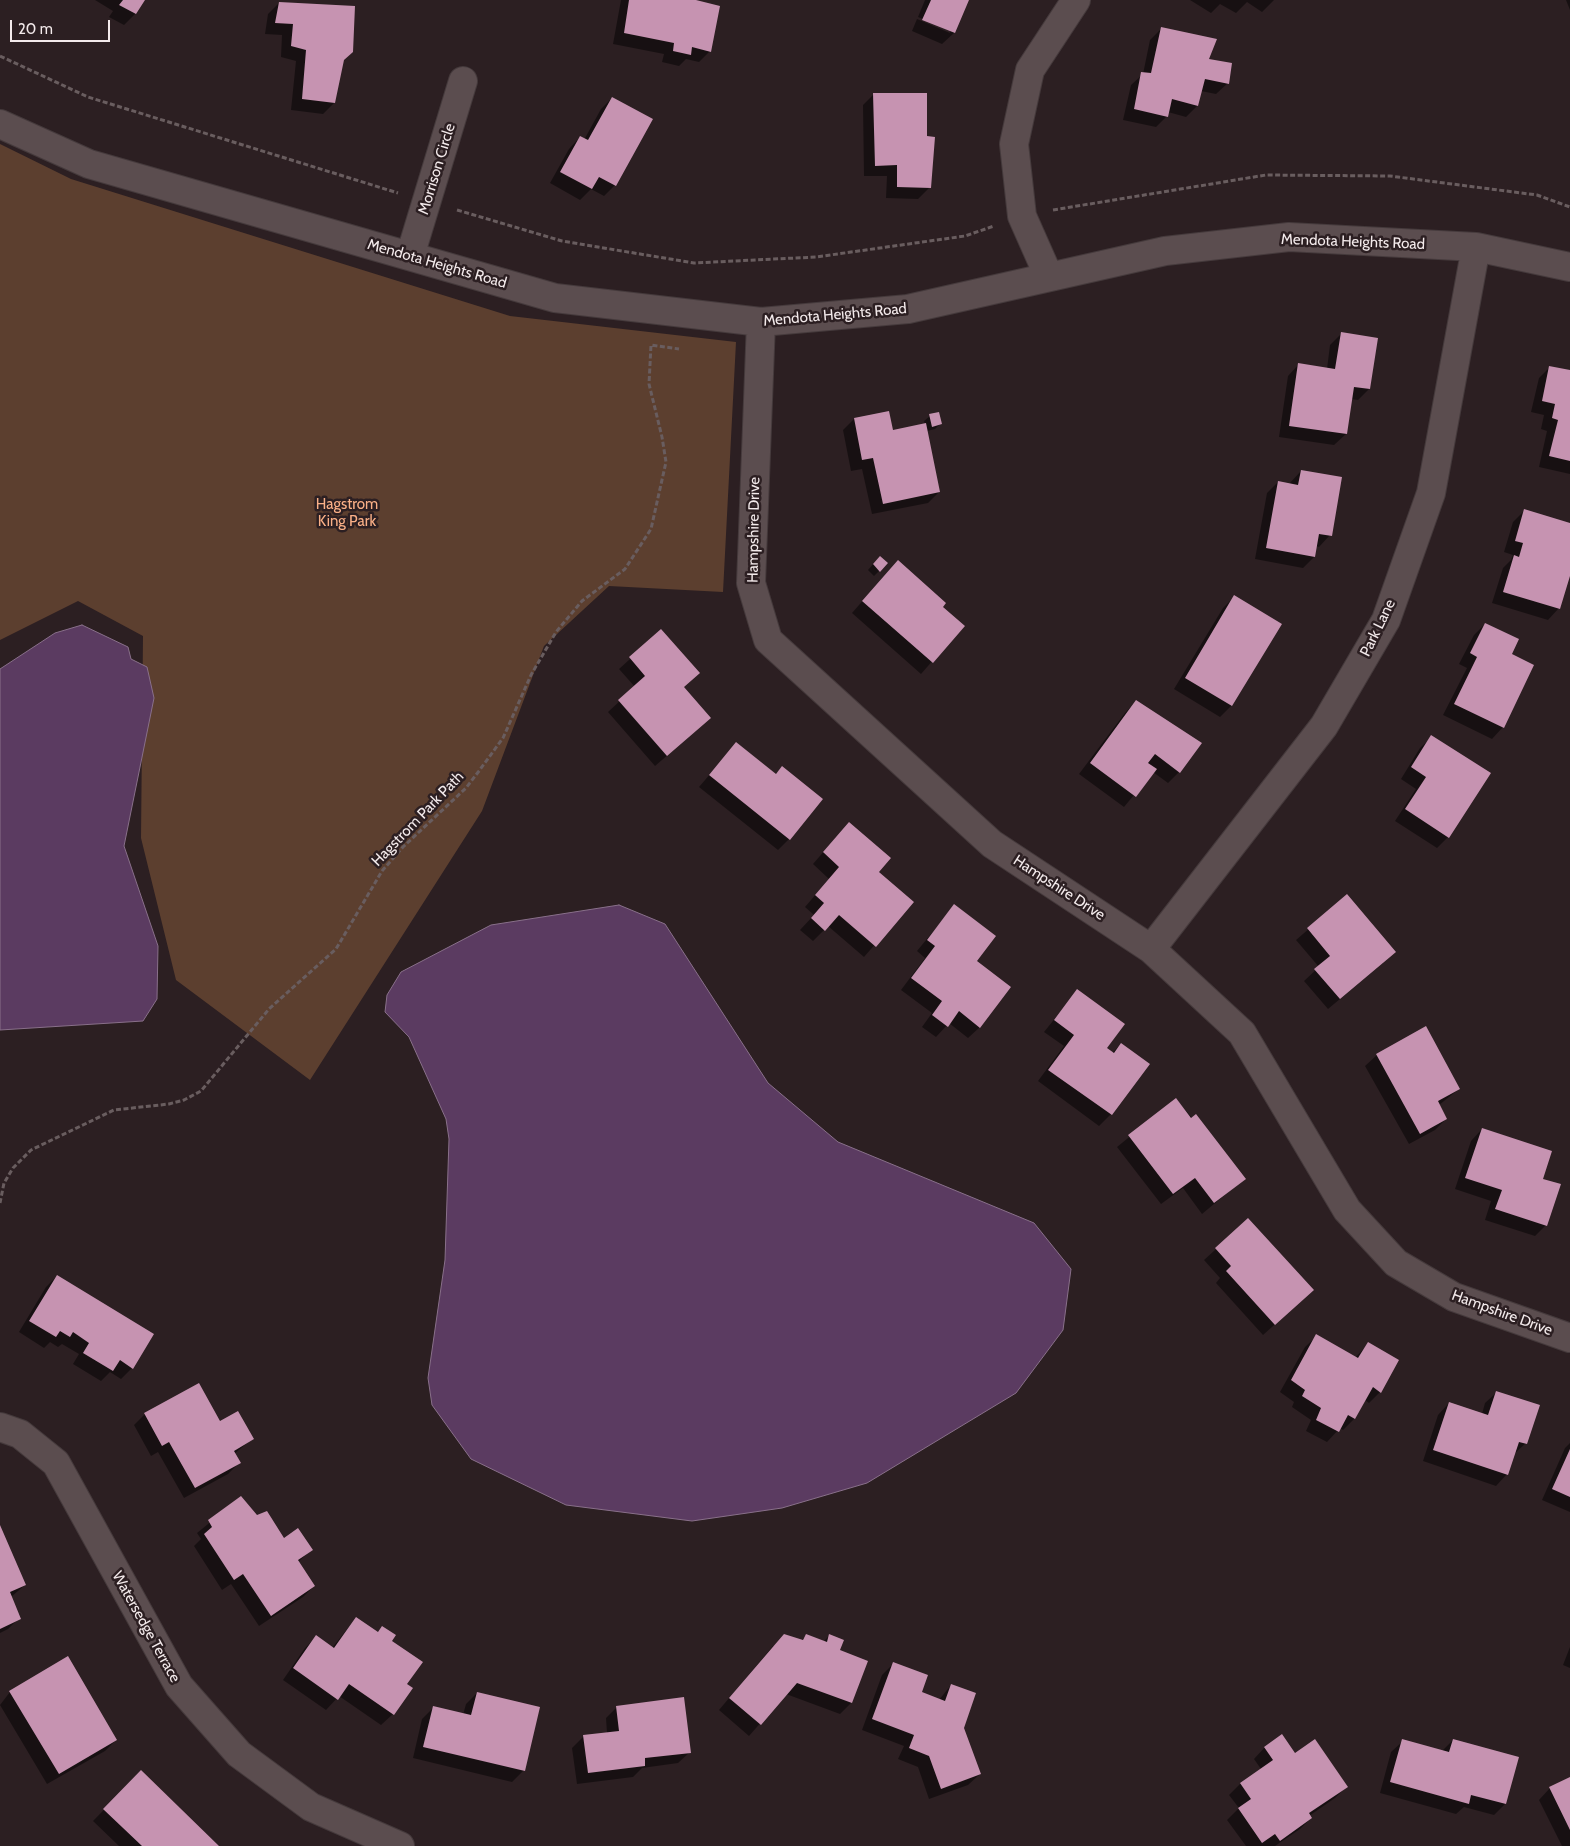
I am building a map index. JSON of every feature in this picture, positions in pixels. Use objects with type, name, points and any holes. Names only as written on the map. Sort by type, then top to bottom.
[{"type":"street","points":[[1049,277],[1022,216],[1014,144],[1030,70],[1076,0]]},
{"type":"street","name":"Morrison Circle","points":[[410,256],[463,81]]},
{"type":"street","name":"Mendota Heights Road","points":[[0,124],[89,164],[555,298],[761,322],[908,309],[1165,251],[1289,237],[1476,247],[1570,268]]},
{"type":"street","name":"Park Lane","points":[[1151,949],[1324,726],[1386,620],[1431,493],[1476,247]]},
{"type":"street","name":"Hampshire Drive","points":[[761,322],[751,583],[768,640],[992,844],[1151,949],[1242,1034],[1347,1210],[1396,1263],[1454,1297],[1570,1338]]},
{"type":"street","name":"Watersedge Terrace","points":[[0,1427],[20,1434],[56,1463],[179,1686],[239,1754],[311,1807],[400,1846]]},
{"type":"path","points":[[0,56],[88,97],[427,201],[562,241],[694,264],[816,258],[965,236],[1022,216],[1135,195],[1266,174],[1390,176],[1537,195],[1570,207]]},
{"type":"path","name":"Hagstrom Park Path","points":[[0,1203],[4,1183],[13,1168],[31,1150],[114,1110],[169,1104],[184,1100],[201,1091],[269,1009],[336,949],[382,871],[403,848],[466,788],[503,738],[531,675],[556,632],[582,601],[625,569],[651,529],[666,462],[649,384],[651,345],[679,349]]},
{"type":"green space","name":"Hagstrom King Park","points":[[0,144],[71,179],[510,316],[736,342],[723,592],[609,586],[544,646],[482,811],[310,1080],[176,980],[141,838],[143,636],[78,601],[0,640]]},
{"type":"shaded area","points":[[82,625],[128,647],[131,659],[147,667],[154,698],[124,846],[158,946],[157,999],[143,1021],[0,1030],[0,669],[55,633]]},
{"type":"shaded area","points":[[619,905],[665,924],[768,1083],[838,1142],[1034,1223],[1071,1269],[1063,1330],[1016,1393],[867,1483],[782,1508],[692,1521],[566,1505],[471,1459],[432,1405],[428,1378],[445,1260],[449,1139],[446,1119],[409,1037],[385,1012],[387,995],[401,972],[491,925]]},
{"type":"building","points":[[123,0],[145,0],[136,14],[119,5]]},
{"type":"building","points":[[629,0],[696,0],[720,6],[711,52],[692,47],[691,55],[673,51],[674,43],[624,33]]},
{"type":"building","points":[[931,0],[969,0],[955,33],[922,20]]},
{"type":"building","points":[[279,2],[355,6],[353,52],[344,60],[335,103],[302,99],[306,50],[291,46],[293,24],[275,23]]},
{"type":"building","points":[[1161,27],[1217,39],[1209,59],[1232,63],[1229,84],[1205,79],[1198,106],[1172,99],[1168,117],[1134,109],[1141,72],[1151,73]]},
{"type":"building","points":[[873,93],[927,93],[927,136],[935,137],[931,188],[897,187],[897,165],[875,166]]},
{"type":"building","points":[[612,97],[653,119],[616,186],[599,177],[592,189],[560,172],[580,136],[588,140]]},
{"type":"building","points":[[1341,332],[1378,338],[1370,389],[1354,387],[1347,434],[1289,426],[1298,363],[1335,369]]},
{"type":"building","points":[[1549,366],[1570,370],[1570,461],[1549,456],[1558,420],[1552,418],[1555,404],[1542,401]]},
{"type":"building","points":[[889,411],[893,430],[926,423],[940,492],[883,504],[873,458],[862,460],[854,418]]},
{"type":"building","points":[[939,412],[942,424],[932,427],[929,414]]},
{"type":"building","points":[[1301,470],[1342,477],[1332,536],[1319,534],[1315,557],[1266,548],[1278,481],[1298,485]]},
{"type":"building","points":[[1524,509],[1570,523],[1570,576],[1560,609],[1503,592],[1514,555],[1519,557],[1523,543],[1515,541]]},
{"type":"building","points":[[880,556],[888,563],[880,572],[873,564]]},
{"type":"building","points":[[898,560],[946,603],[943,607],[965,626],[933,663],[862,601]]},
{"type":"building","points":[[1234,595],[1282,624],[1232,706],[1185,678]]},
{"type":"building","points":[[1485,623],[1519,639],[1512,654],[1534,665],[1504,728],[1454,704],[1477,657],[1470,653]]},
{"type":"building","points":[[661,629],[700,673],[684,687],[711,718],[667,756],[618,700],[645,676],[629,657]]},
{"type":"building","points":[[1136,700],[1202,743],[1180,773],[1155,754],[1148,763],[1157,769],[1136,797],[1090,763]]},
{"type":"building","points":[[1431,735],[1491,773],[1449,838],[1405,809],[1426,777],[1411,767]]},
{"type":"building","points":[[736,742],[776,774],[782,766],[823,799],[790,840],[709,775]]},
{"type":"building","points":[[849,822],[891,858],[879,872],[914,902],[876,947],[839,915],[825,931],[811,918],[824,903],[815,895],[839,867],[823,852]]},
{"type":"building","points":[[1347,894],[1396,952],[1340,999],[1314,969],[1330,956],[1307,928]]},
{"type":"building","points":[[954,904],[996,936],[977,961],[1011,987],[980,1028],[959,1011],[948,1027],[932,1015],[942,1001],[911,978],[935,946],[927,940]]},
{"type":"building","points":[[1077,989],[1125,1024],[1107,1048],[1114,1053],[1121,1043],[1150,1064],[1112,1115],[1048,1070],[1074,1035],[1054,1020]]},
{"type":"building","points":[[1426,1026],[1460,1089],[1438,1101],[1447,1119],[1420,1134],[1376,1054]]},
{"type":"building","points":[[1176,1098],[1191,1118],[1196,1114],[1246,1179],[1214,1203],[1195,1178],[1173,1194],[1128,1135]]},
{"type":"building","points":[[1482,1128],[1552,1151],[1543,1179],[1561,1184],[1547,1226],[1495,1209],[1502,1190],[1465,1178]]},
{"type":"building","points":[[1248,1218],[1314,1290],[1275,1325],[1226,1271],[1231,1266],[1215,1248]]},
{"type":"building","points":[[57,1275],[154,1334],[133,1369],[120,1360],[113,1371],[83,1353],[89,1343],[73,1332],[70,1337],[60,1331],[56,1337],[29,1321]]},
{"type":"building","points":[[1316,1334],[1358,1358],[1368,1342],[1399,1360],[1381,1393],[1373,1387],[1355,1419],[1348,1415],[1339,1432],[1316,1420],[1321,1408],[1302,1396],[1305,1390],[1291,1380]]},
{"type":"building","points":[[199,1383],[220,1421],[238,1411],[254,1439],[234,1451],[241,1463],[195,1488],[169,1442],[162,1446],[144,1413]]},
{"type":"building","points":[[1496,1391],[1540,1405],[1527,1444],[1519,1442],[1508,1475],[1433,1450],[1449,1402],[1488,1415]]},
{"type":"building","points":[[1570,1449],[1570,1497],[1552,1489]]},
{"type":"building","points":[[241,1496],[257,1515],[267,1511],[284,1538],[298,1528],[313,1550],[298,1560],[315,1586],[271,1616],[243,1574],[234,1580],[204,1534],[212,1527],[208,1520]]},
{"type":"building","points":[[0,1525],[26,1585],[10,1592],[21,1619],[0,1629]]},
{"type":"building","points":[[356,1617],[378,1632],[382,1626],[396,1635],[392,1641],[423,1662],[407,1684],[413,1688],[394,1715],[349,1684],[338,1700],[293,1668],[316,1635],[334,1648]]},
{"type":"building","points":[[784,1634],[803,1640],[806,1634],[827,1642],[829,1634],[844,1640],[840,1650],[868,1661],[852,1703],[797,1683],[761,1725],[729,1698]]},
{"type":"building","points":[[68,1656],[117,1740],[59,1774],[9,1691]]},
{"type":"building","points":[[893,1662],[928,1675],[922,1692],[945,1701],[951,1684],[976,1693],[964,1728],[981,1774],[941,1789],[929,1756],[909,1748],[914,1735],[872,1719]]},
{"type":"building","points":[[477,1692],[540,1707],[525,1771],[423,1747],[433,1706],[471,1715]]},
{"type":"building","points":[[684,1697],[691,1753],[645,1758],[645,1766],[588,1773],[583,1735],[619,1731],[616,1706]]},
{"type":"building","points":[[1282,1734],[1295,1753],[1315,1739],[1348,1787],[1309,1813],[1312,1818],[1280,1841],[1275,1834],[1262,1843],[1238,1808],[1251,1799],[1240,1783],[1273,1760],[1264,1747]]},
{"type":"building","points":[[1402,1739],[1449,1752],[1453,1739],[1519,1757],[1506,1804],[1471,1795],[1469,1804],[1390,1782]]},
{"type":"building","points":[[141,1770],[219,1846],[142,1846],[103,1809]]},
{"type":"building","points":[[1570,1777],[1570,1830],[1549,1787]]}]
